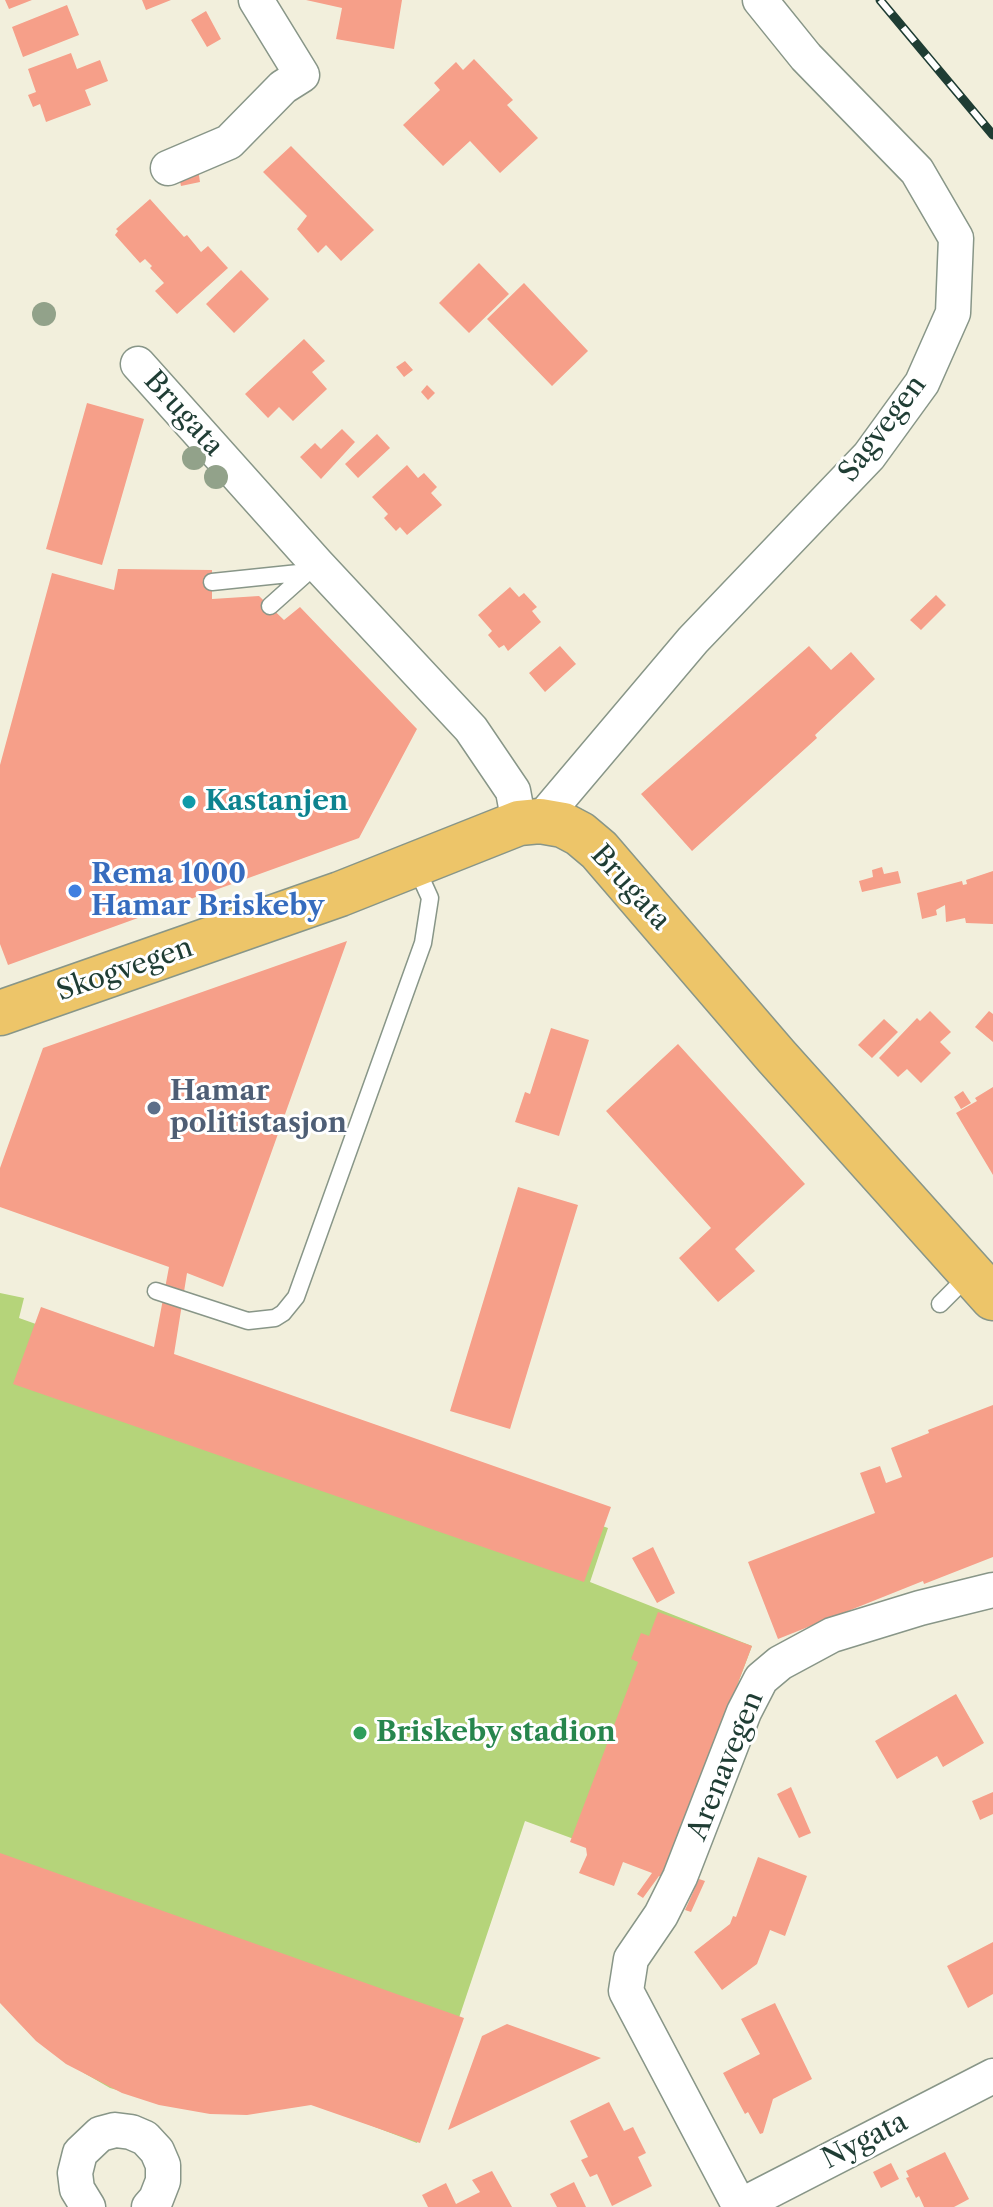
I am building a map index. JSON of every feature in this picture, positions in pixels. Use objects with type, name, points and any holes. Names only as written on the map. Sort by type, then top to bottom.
[{"type":"main road","name":"Skogvegen","points":[[0,1013],[415,866],[530,822]]},
{"type":"main road","name":"Brugata","points":[[530,822],[563,825],[599,850],[786,1067],[986,1288]]},
{"type":"street","points":[[168,168],[229,142],[283,87],[302,75],[256,0]]},
{"type":"street","name":"Sagvegen","points":[[530,822],[693,640],[869,456],[922,383],[953,313],[956,238],[917,171],[806,57],[760,0]]},
{"type":"street","name":"Brugata","points":[[138,364],[312,568],[471,729],[530,822]]},
{"type":"street","name":"Arenavegen","points":[[739,2207],[626,1991],[631,1959],[661,1915],[680,1877],[744,1712],[761,1679],[780,1663],[832,1635],[993,1590]]},
{"type":"street","name":"Nygata","points":[[739,2207],[993,2076]]},
{"type":"street","points":[[88,2207],[77,2189],[75,2173],[80,2153],[100,2134],[115,2130],[145,2138],[157,2151],[163,2165],[163,2181],[153,2204]]},
{"type":"lane","points":[[212,582],[312,568]]},
{"type":"lane","points":[[270,606],[312,568]]},
{"type":"lane","points":[[156,1291],[248,1321],[275,1318],[296,1297],[423,943],[430,898],[415,866]]},
{"type":"lane","points":[[940,1304],[986,1288]]},
{"type":"green space","name":"Briskeby stadion","points":[[0,1293],[24,1298],[19,1318],[608,1528],[590,1582],[752,1646],[666,1873],[525,1821],[417,2143],[312,2103],[138,2096],[110,2088],[84,2073],[0,2000]]},
{"type":"building","points":[[5,0],[32,0],[9,9]]},
{"type":"building","points":[[142,0],[171,0],[146,10]]},
{"type":"building","points":[[306,0],[402,0],[394,49],[336,39],[342,8]]},
{"type":"building","points":[[67,5],[79,35],[23,57],[12,27]]},
{"type":"building","points":[[206,11],[221,39],[207,47],[191,20]]},
{"type":"building","points":[[71,53],[77,69],[100,60],[108,81],[85,90],[91,105],[46,122],[40,104],[33,107],[28,95],[36,92],[28,69]]},
{"type":"building","points":[[474,59],[513,100],[507,105],[538,138],[500,173],[470,141],[443,166],[403,125],[440,90],[434,83],[456,62],[463,70]]},
{"type":"building","points":[[291,146],[374,230],[341,261],[326,245],[318,253],[297,229],[307,216],[263,172]]},
{"type":"building","points":[[198,169],[200,182],[181,186],[178,172]]},
{"type":"building","points":[[150,199],[184,237],[187,235],[201,252],[208,246],[228,268],[177,314],[155,291],[164,283],[150,268],[152,266],[145,259],[140,263],[115,235],[116,229]]},
{"type":"building","points":[[479,263],[509,294],[469,333],[439,303]]},
{"type":"building","points":[[241,270],[269,299],[234,333],[206,304]]},
{"type":"building","points":[[524,283],[588,351],[552,386],[487,319]]},
{"type":"building","points":[[304,339],[325,361],[312,372],[327,389],[293,421],[279,407],[268,418],[245,394]]},
{"type":"building","points":[[405,361],[413,370],[404,377],[396,367]]},
{"type":"building","points":[[427,385],[435,393],[428,400],[421,392]]},
{"type":"building","points":[[87,403],[144,419],[102,565],[46,549]]},
{"type":"building","points":[[342,429],[355,442],[321,479],[300,457],[315,443],[321,449]]},
{"type":"building","points":[[377,434],[390,448],[358,478],[345,464]]},
{"type":"building","points":[[407,465],[418,478],[424,473],[437,487],[431,493],[442,505],[407,535],[400,527],[396,531],[384,518],[388,514],[372,497]]},
{"type":"building","name":"Kastanjen","points":[[118,569],[212,570],[212,599],[259,596],[284,620],[300,607],[417,729],[359,838],[8,965],[0,944],[0,765],[52,573],[114,590]]},
{"type":"building","points":[[510,587],[519,597],[524,593],[537,607],[532,611],[541,622],[508,651],[504,645],[499,648],[488,635],[492,631],[478,615]]},
{"type":"building","points":[[936,595],[946,605],[921,630],[910,620]]},
{"type":"building","points":[[560,646],[576,664],[545,692],[529,673]]},
{"type":"building","points":[[809,646],[831,670],[851,652],[875,679],[815,735],[817,738],[692,851],[641,794]]},
{"type":"building","points":[[882,867],[884,874],[898,871],[901,883],[862,892],[859,881],[873,877],[872,870]]},
{"type":"building","points":[[993,871],[993,924],[966,923],[965,918],[946,922],[945,905],[936,910],[937,915],[922,919],[917,893],[962,881],[963,885],[967,884],[966,880]]},
{"type":"building","points":[[347,941],[223,1287],[187,1273],[174,1354],[611,1507],[584,1582],[13,1384],[41,1307],[154,1347],[169,1267],[0,1207],[0,1168],[43,1048]]},
{"type":"building","points":[[930,1011],[951,1032],[940,1042],[951,1053],[921,1083],[907,1069],[898,1077],[879,1058],[917,1018],[920,1021]]},
{"type":"building","points":[[989,1011],[993,1014],[993,1042],[975,1027]]},
{"type":"building","points":[[884,1019],[898,1032],[872,1058],[858,1045]]},
{"type":"building","points":[[551,1028],[589,1040],[559,1136],[515,1122],[525,1092],[530,1094]]},
{"type":"building","points":[[678,1044],[805,1184],[735,1249],[755,1271],[718,1302],[679,1258],[711,1228],[606,1111]]},
{"type":"building","points":[[993,1087],[993,1175],[956,1113]]},
{"type":"building","points":[[963,1091],[971,1103],[961,1109],[954,1097]]},
{"type":"building","points":[[518,1187],[578,1205],[510,1429],[450,1411]]},
{"type":"building","points":[[993,1405],[993,1557],[924,1584],[923,1581],[778,1639],[748,1562],[875,1513],[860,1473],[880,1466],[886,1483],[902,1477],[891,1448]]},
{"type":"building","points":[[653,1547],[675,1593],[657,1603],[632,1558]]},
{"type":"building","points":[[658,1612],[752,1646],[664,1878],[659,1876],[643,1898],[637,1894],[652,1873],[623,1862],[614,1886],[579,1873],[587,1855],[586,1848],[570,1842],[638,1662],[631,1659],[641,1633],[649,1636]]},
{"type":"building","points":[[956,1694],[984,1743],[943,1767],[937,1756],[897,1779],[875,1741]]},
{"type":"building","points":[[791,1787],[811,1833],[799,1838],[777,1794]]},
{"type":"building","points":[[993,1792],[993,1814],[980,1820],[972,1801]]},
{"type":"building","points":[[0,1853],[464,2018],[420,2143],[311,2105],[247,2115],[210,2114],[159,2105],[122,2093],[66,2064],[36,2041],[0,2003]]},
{"type":"building","points":[[758,1857],[807,1876],[785,1936],[770,1930],[757,1964],[722,1990],[694,1952],[730,1924],[733,1916],[736,1917]]},
{"type":"building","points":[[699,1879],[705,1881],[691,1912],[685,1910]]},
{"type":"building","points":[[993,1942],[993,1994],[968,2008],[947,1966]]},
{"type":"building","points":[[775,2003],[812,2079],[773,2099],[763,2133],[760,2134],[748,2112],[745,2114],[723,2073],[760,2054],[741,2019]]},
{"type":"building","points":[[507,2024],[601,2058],[448,2130],[482,2036]]},
{"type":"building","points":[[609,2102],[624,2131],[633,2127],[646,2153],[638,2157],[652,2186],[612,2206],[597,2174],[590,2177],[581,2160],[588,2157],[570,2121]]},
{"type":"building","points":[[945,2152],[969,2199],[954,2207],[924,2207],[906,2178],[909,2177],[906,2171]]},
{"type":"building","points":[[891,2163],[899,2179],[881,2188],[873,2172]]},
{"type":"building","points":[[492,2171],[512,2207],[428,2207],[422,2195],[446,2183],[456,2204],[480,2192],[472,2180]]},
{"type":"building","points":[[574,2182],[586,2207],[557,2207],[550,2194]]},
{"type":"railway","points":[[880,0],[993,135]]},
{"type":"place","name":"Kastanjen","points":[[189,802]]},
{"type":"place","name":"Rema 1000 Hamar Briskeby","points":[[75,891]]},
{"type":"place","name":"Hamar politistasjon","points":[[154,1108]]},
{"type":"place","name":"Briskeby stadion","points":[[360,1733]]}]
